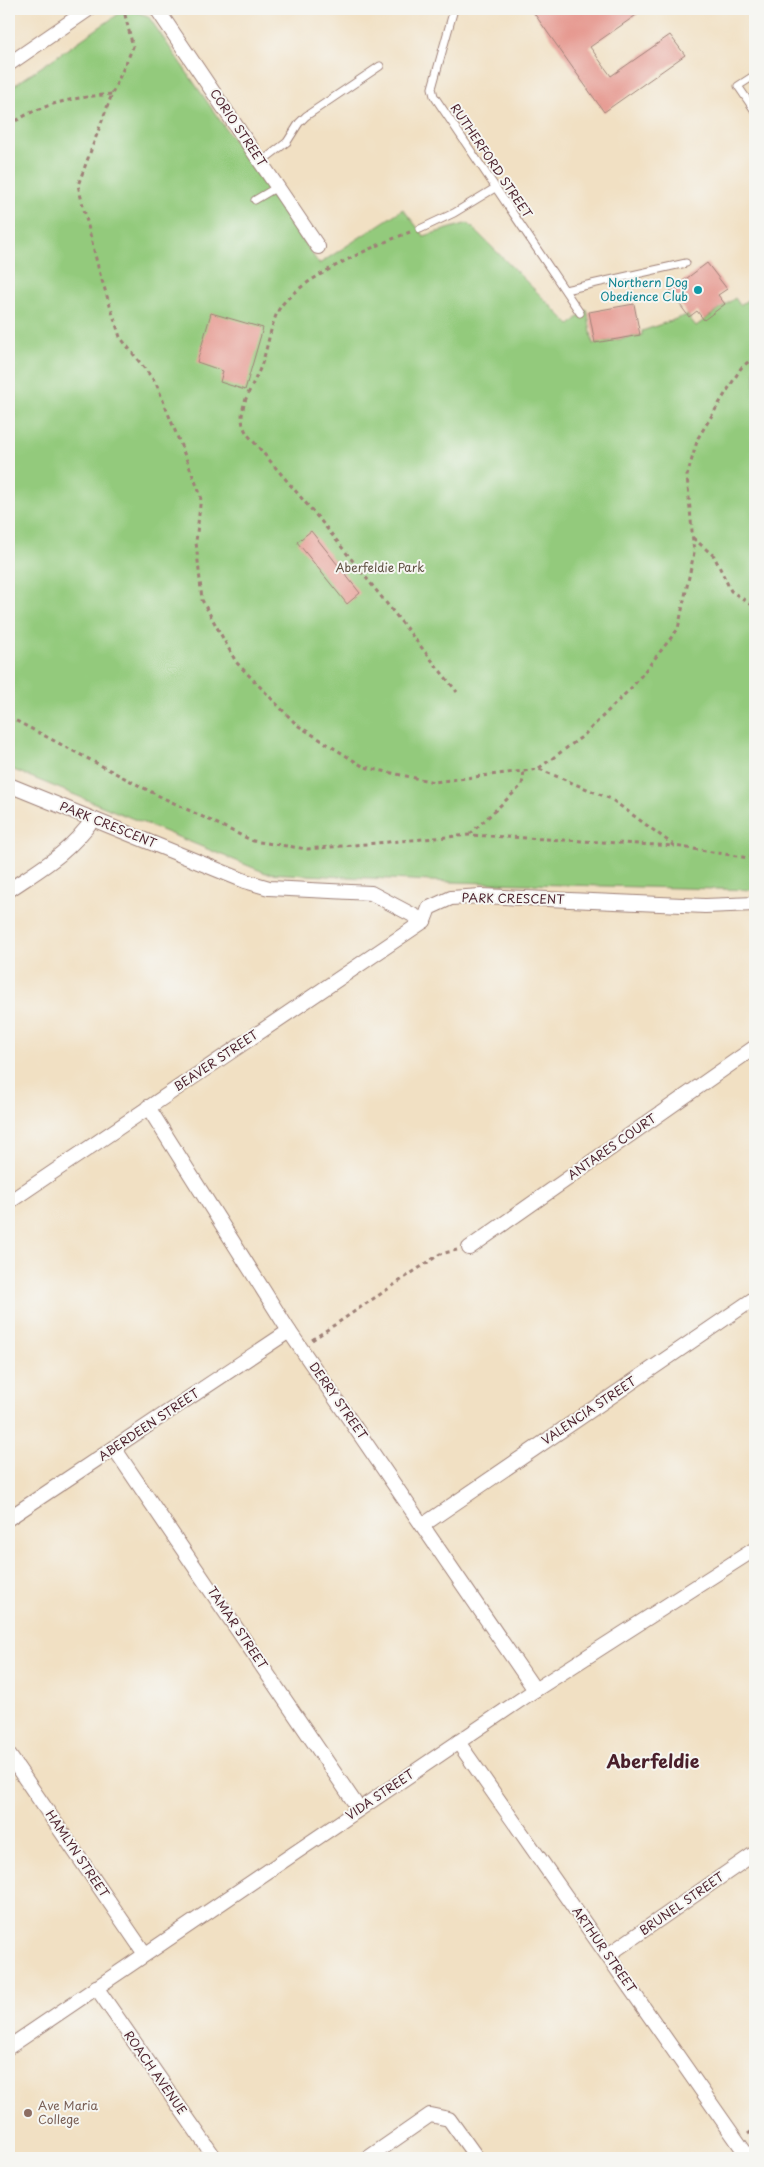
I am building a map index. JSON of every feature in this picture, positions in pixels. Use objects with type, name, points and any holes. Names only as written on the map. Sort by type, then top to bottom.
[{"type":"street","points":[[9,64],[90,9]]},
{"type":"street","name":"CORIO STREET","points":[[157,9],[318,247]]},
{"type":"street","name":"PARK CRESCENT","points":[[9,784],[245,881],[269,888],[371,893],[424,921],[429,908],[451,898],[473,896],[705,906],[755,904]]},
{"type":"street","points":[[9,890],[64,852],[78,839],[93,819]]},
{"type":"street","name":"BEAVER STREET","points":[[9,1202],[424,921]]},
{"type":"street","name":"ANTARES COURT","points":[[469,1248],[755,1047]]},
{"type":"street","name":"DERRY STREET","points":[[148,1107],[289,1331],[535,1690]]},
{"type":"street","name":"VALENCIA STREET","points":[[423,1524],[755,1298]]},
{"type":"street","name":"ABERDEEN STREET","points":[[9,1518],[289,1331]]},
{"type":"street","name":"TAMAR STREET","points":[[114,1448],[359,1809]]},
{"type":"street","name":"VIDA STREET","points":[[9,2047],[535,1690],[755,1549]]},
{"type":"street","name":"ARTHUR STREET","points":[[458,1742],[749,2158]]},
{"type":"street","name":"HAMLYN STREET","points":[[9,1755],[146,1954]]},
{"type":"street","name":"BRUNEL STREET","points":[[608,1955],[755,1852]]},
{"type":"street","name":"ROACH AVENUE","points":[[96,1987],[215,2158]]},
{"type":"street","points":[[368,2158],[430,2115],[449,2119],[477,2158]]},
{"type":"street","points":[[749,2158],[755,2154]]},
{"type":"lane","name":"RUTHERFORD STREET","points":[[454,9],[432,92],[442,110],[580,313]]},
{"type":"lane","points":[[261,162],[287,142],[299,122],[306,116],[380,66]]},
{"type":"lane","points":[[755,74],[738,86],[755,111]]},
{"type":"lane","points":[[255,200],[277,187]]},
{"type":"lane","points":[[420,228],[454,213],[495,188]]},
{"type":"lane","points":[[565,290],[686,263]]},
{"type":"path","points":[[128,9],[124,11],[133,47],[112,94],[78,185],[100,271],[120,337],[156,383],[201,496],[196,542],[202,600],[236,662],[296,725],[364,767],[434,782],[539,769],[583,736],[633,686],[678,629],[694,553],[687,476],[698,438],[742,368],[755,356]]},
{"type":"path","points":[[9,125],[47,104],[74,98],[112,94]]},
{"type":"path","points":[[420,228],[384,242],[338,265],[284,300],[277,312],[260,370],[247,397],[242,423],[248,436],[321,521],[457,692]]},
{"type":"path","points":[[693,537],[714,556],[731,591],[755,607]]},
{"type":"path","points":[[9,717],[155,794],[253,841],[307,849],[470,834],[675,846],[755,859]]},
{"type":"path","points":[[539,769],[611,799],[675,846]]},
{"type":"path","points":[[470,834],[522,785],[524,771]]},
{"type":"path","points":[[302,1348],[440,1254],[469,1248]]},
{"type":"green space","name":"Aberfeldie Park","points":[[126,9],[148,16],[319,264],[403,209],[424,236],[468,223],[570,325],[587,309],[593,344],[642,335],[642,331],[687,315],[696,326],[735,298],[740,305],[755,295],[755,890],[452,882],[266,873],[9,768],[9,89]]},
{"type":"building","points":[[531,9],[645,9],[590,47],[611,76],[670,35],[685,55],[604,112]]},
{"type":"building","name":"Northern Dog Obedience Club","points":[[707,263],[727,289],[718,295],[725,304],[704,320],[697,311],[689,317],[670,291]]},
{"type":"building","points":[[634,304],[640,335],[595,343],[589,312]]},
{"type":"building","points":[[211,313],[263,328],[245,390],[220,382],[223,371],[197,362]]},
{"type":"building","points":[[311,531],[360,593],[347,604],[297,542]]},
{"type":"place","name":"Northern Dog Obedience Club","points":[[698,290]]},
{"type":"place","name":"Ave Maria College","points":[[28,2113]]},
{"type":"district","name":"Aberfeldie","points":[[653,1762]]}]
